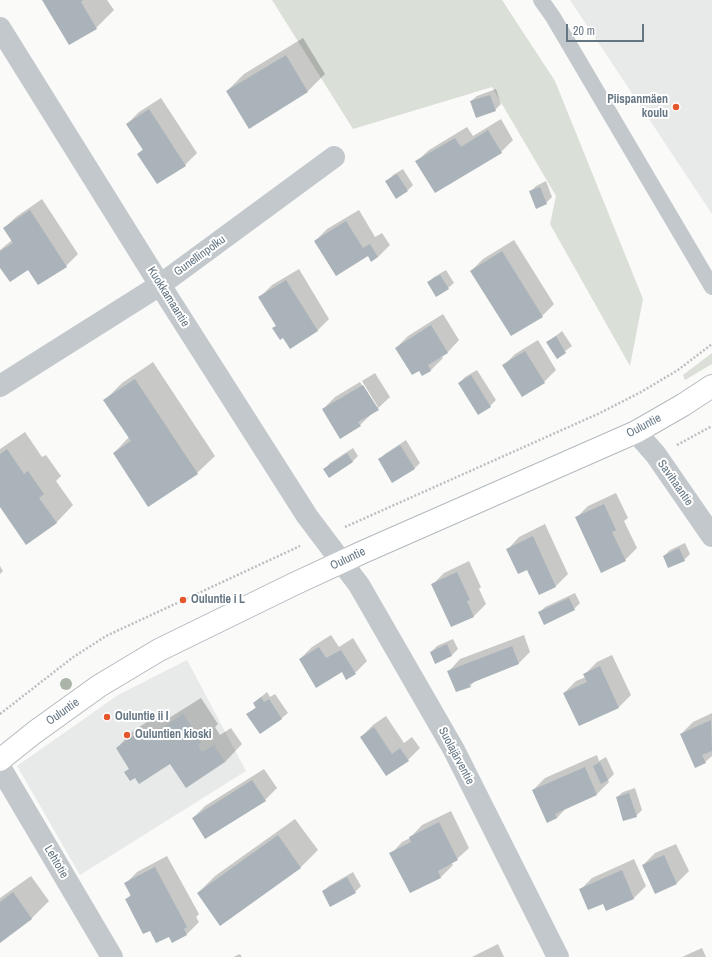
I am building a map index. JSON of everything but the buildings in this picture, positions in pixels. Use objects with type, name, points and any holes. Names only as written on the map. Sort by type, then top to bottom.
[{"type":"main road","name":"Ouluntie","points":[[0,760],[34,732],[99,686],[159,650],[342,562],[636,432],[683,405],[712,386]]},
{"type":"street","name":"Kuokkamaantie","points":[[0,28],[160,285],[307,516],[342,562]]},
{"type":"street","name":"Gunellinpolku","points":[[0,386],[160,285],[334,157]]},
{"type":"street","name":"Savihaantie","points":[[636,432],[656,456],[712,536]]},
{"type":"street","name":"Suolajärventie","points":[[342,562],[359,585],[454,750],[558,957]]},
{"type":"street","name":"Lehtotie","points":[[0,767],[112,957]]},
{"type":"lane","points":[[541,0],[557,24],[712,287]]},
{"type":"path","points":[[0,714],[72,658],[106,636],[322,536],[600,413],[641,392],[678,370],[712,344]]},
{"type":"path","points":[[656,456],[712,426]]},
{"type":"shaded area","points":[[272,0],[502,0],[555,81],[643,299],[630,366],[550,224],[556,196],[492,87],[353,129]]},
{"type":"shaded area","name":"Piispanmäen koulu","points":[[570,0],[712,0],[712,214]]},
{"type":"shaded area","points":[[712,353],[712,364],[685,380],[683,375]]},
{"type":"shaded area","points":[[187,660],[246,771],[80,875],[17,766],[118,695]]},
{"type":"place","name":"Piispanmäen koulu","points":[[676,107]]},
{"type":"place","name":"Ouluntie i L","points":[[183,600]]},
{"type":"place","name":"Ouluntie ii I","points":[[107,717]]},
{"type":"place","name":"Ouluntien kioski","points":[[127,735]]}]
